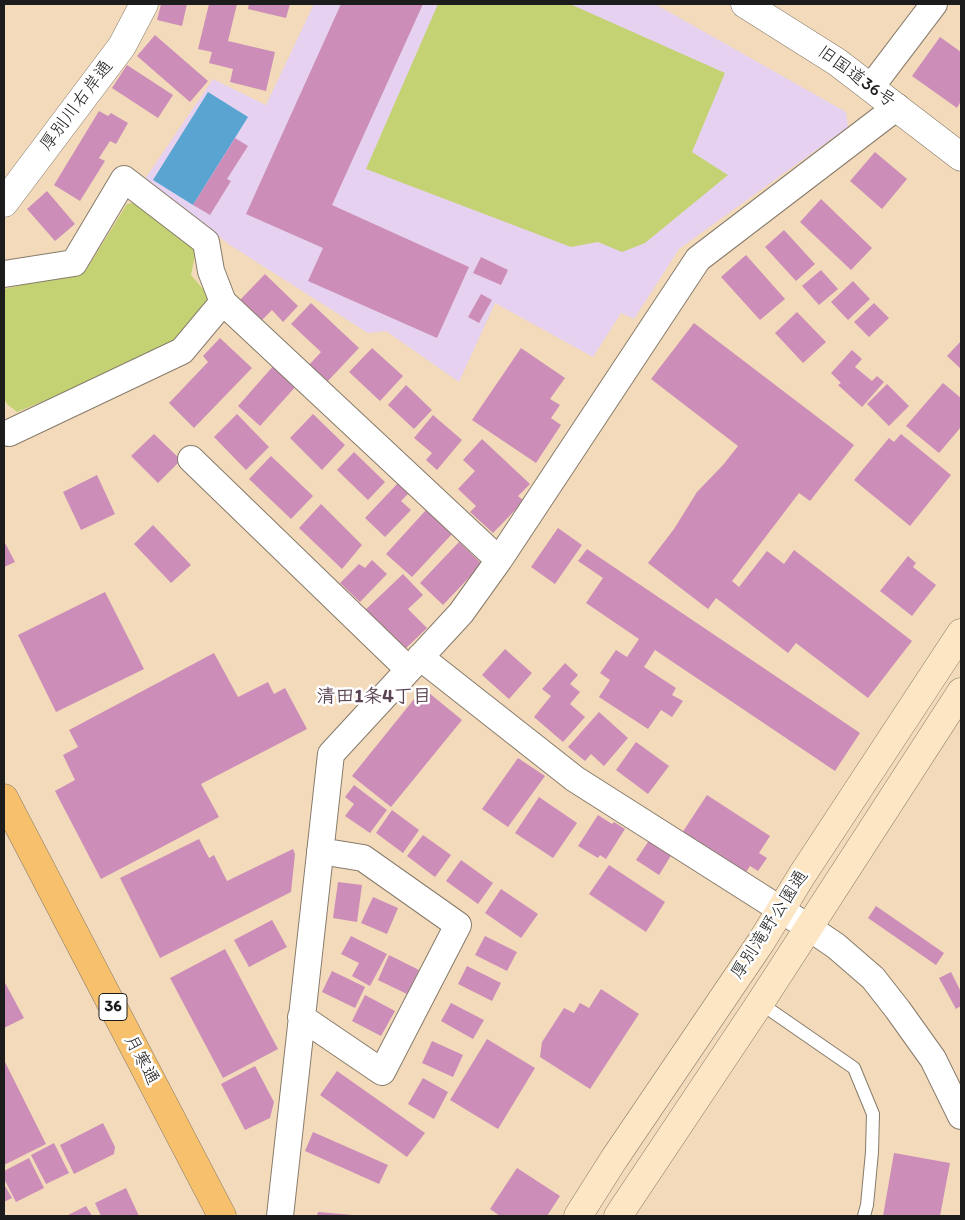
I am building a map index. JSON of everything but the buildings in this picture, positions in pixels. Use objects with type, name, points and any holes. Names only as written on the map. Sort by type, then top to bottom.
[{"type":"highway","name":"月寒通","points":[[4,798],[222,1216]]},
{"type":"main road","name":"厚別滝野公園通","points":[[578,1216],[781,910],[961,633]]},
{"type":"main road","name":"厚別滝野公園通","points":[[622,1210],[760,1003],[961,692]]},
{"type":"main road","points":[[597,1187],[622,1210]]},
{"type":"street","name":"厚別川右岸通","points":[[4,202],[122,46],[144,4]]},
{"type":"street","name":"旧国道36号","points":[[745,4],[837,62],[961,157]]},
{"type":"street","points":[[871,87],[934,4]]},
{"type":"street","points":[[280,1216],[331,754],[460,613],[499,560],[698,259],[898,107]]},
{"type":"street","points":[[4,274],[74,263],[124,179],[206,242],[212,271],[223,302],[499,560]]},
{"type":"street","points":[[5,430],[182,351],[223,302]]},
{"type":"street","points":[[191,459],[414,663],[575,779],[836,946],[873,978],[898,1010],[932,1059],[961,1116]]},
{"type":"street","points":[[301,1017],[382,1072],[458,925],[363,858],[320,851]]},
{"type":"lane","points":[[760,1003],[854,1068],[873,1114],[872,1152],[864,1216]]},
{"type":"shaded area","points":[[314,4],[655,4],[846,112],[848,127],[679,249],[634,319],[621,313],[593,357],[495,303],[459,382],[386,331],[368,333],[230,245],[145,179],[213,79],[266,105]]},
{"type":"green space","points":[[438,4],[570,4],[725,73],[692,152],[728,175],[645,243],[622,252],[598,242],[571,247],[366,169]]},
{"type":"green space","points":[[136,202],[196,250],[191,275],[213,301],[171,349],[17,412],[7,404],[4,398],[4,289],[86,270],[127,204]]},
{"type":"water","points":[[208,92],[248,117],[193,205],[153,180]]},
{"type":"district","name":"清田1条4丁目","points":[[374,697]]}]
